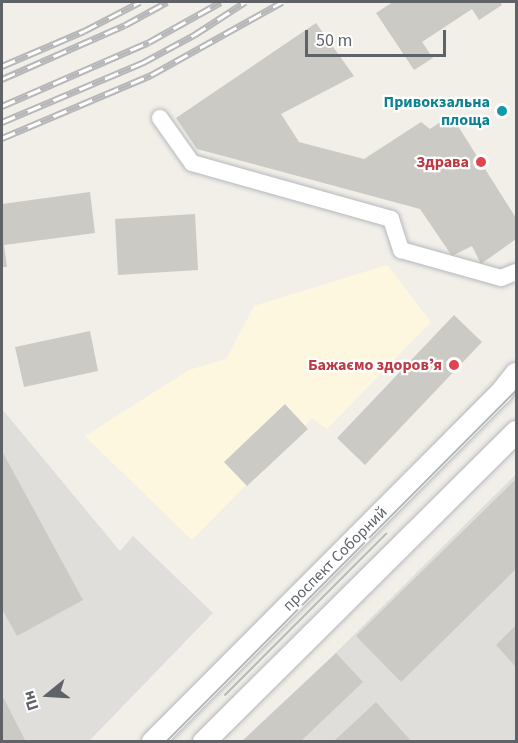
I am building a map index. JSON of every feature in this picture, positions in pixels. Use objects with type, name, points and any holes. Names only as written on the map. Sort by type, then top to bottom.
[{"type":"main road","name":"проспект Соборний","points":[[153,741],[501,393],[516,374]]},
{"type":"main road","points":[[204,741],[516,432]]},
{"type":"street","points":[[159,118],[192,163],[391,219],[401,250],[501,278],[516,272]]},
{"type":"shaded area","points":[[387,265],[431,322],[327,429],[312,418],[192,540],[85,436],[189,370],[226,359],[254,306]]},
{"type":"shaded area","points":[[2,409],[120,551],[133,536],[213,613],[89,741],[2,741]]},
{"type":"shaded area","points":[[516,474],[516,741],[247,741]]},
{"type":"building","points":[[393,2],[500,2],[502,5],[479,20],[472,9],[422,42],[433,58],[414,70],[376,13]]},
{"type":"building","points":[[316,23],[354,76],[281,114],[299,142],[364,159],[421,122],[430,129],[451,115],[516,218],[516,239],[481,264],[472,246],[452,256],[420,209],[197,149],[176,118]]},
{"type":"building","points":[[90,192],[95,233],[4,245],[7,267],[2,267],[2,204]]},
{"type":"building","points":[[195,214],[198,270],[118,275],[115,219]]},
{"type":"building","points":[[454,315],[482,342],[365,465],[337,438]]},
{"type":"building","points":[[90,331],[98,371],[24,387],[15,347]]},
{"type":"building","points":[[285,404],[308,429],[247,486],[224,462]]},
{"type":"building","points":[[2,451],[83,600],[17,636],[2,609]]},
{"type":"building","points":[[516,479],[516,569],[401,682],[356,636]]},
{"type":"building","points":[[516,625],[516,667],[496,645]]},
{"type":"building","points":[[336,653],[363,682],[300,742],[241,742]]},
{"type":"building","points":[[2,695],[26,742],[2,742]]},
{"type":"building","points":[[376,702],[412,742],[333,742]]},
{"type":"tram line","points":[[166,742],[516,391]]},
{"type":"tram line","points":[[225,695],[386,534]]},
{"type":"railway","points":[[2,66],[84,31],[140,2]]},
{"type":"railway","points":[[2,79],[125,25],[167,2]]},
{"type":"railway","points":[[2,106],[149,42],[221,2]]},
{"type":"railway","points":[[2,122],[142,63],[194,35],[245,2]]},
{"type":"railway","points":[[2,138],[151,75],[282,2]]},
{"type":"place","name":"Привокзальна площа","points":[[502,111]]},
{"type":"place","name":"Здрава","points":[[481,162]]},
{"type":"place","name":"Бажаємо здоровʼя","points":[[454,365]]}]
